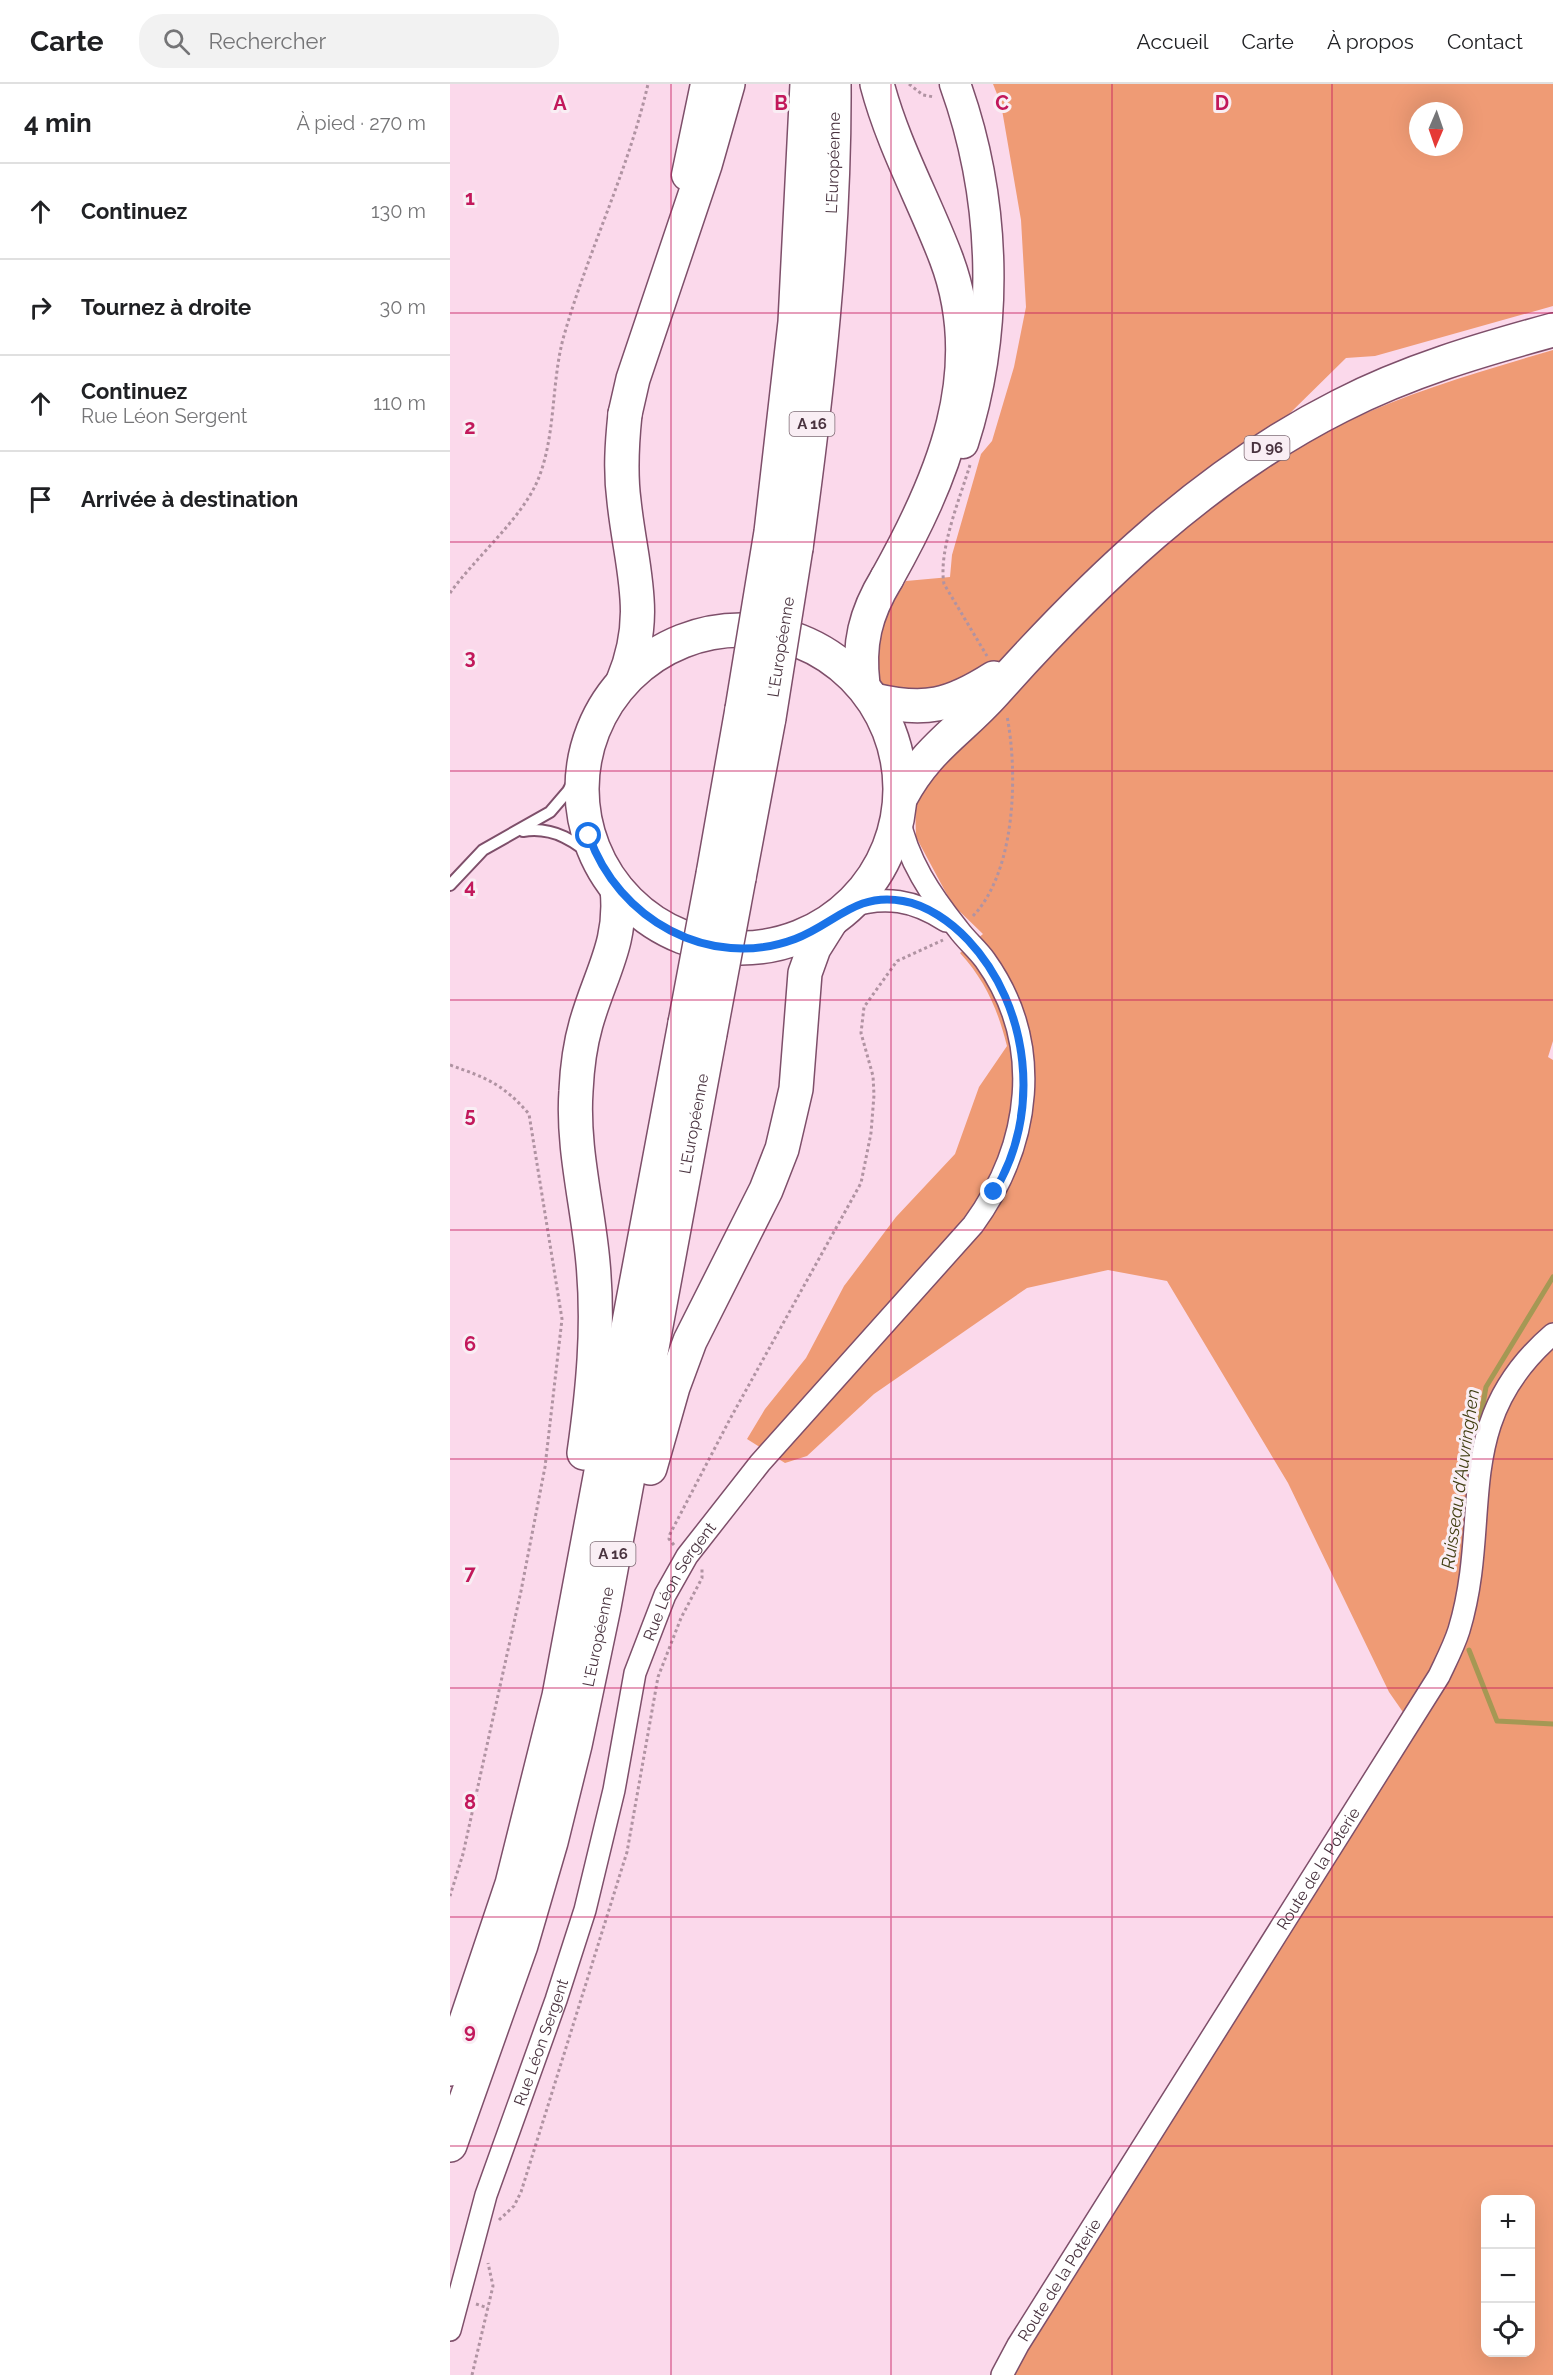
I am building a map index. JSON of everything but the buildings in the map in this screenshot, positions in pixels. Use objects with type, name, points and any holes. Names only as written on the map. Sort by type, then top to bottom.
[{"type":"main road","points":[[706,84],[685,182],[640,325],[625,414],[622,485],[639,613],[635,648],[622,683],[596,724],[584,761],[582,789],[584,817],[599,862],[617,889],[638,911],[664,928],[692,940],[723,947],[753,948],[784,943],[839,914]]},
{"type":"main road","points":[[625,414],[633,379],[705,165],[728,84]]},
{"type":"main road","name":"L'Européenne","points":[[784,540],[807,84]]},
{"type":"main road","name":"L'Européenne","points":[[450,2145],[521,1945],[564,1793],[604,1607],[698,1029],[821,328],[834,84]]},
{"type":"main road","points":[[868,693],[860,654],[863,628],[870,608],[917,524],[941,468],[959,406],[964,352],[960,311],[950,270],[906,167],[877,84]]},
{"type":"main road","points":[[887,578],[908,555],[947,486],[968,426],[982,366],[988,301],[986,234],[973,150],[956,87]]},
{"type":"main road","name":"D 96","points":[[900,807],[928,755],[999,681],[1166,522],[1283,438],[1341,405],[1408,375],[1456,358],[1553,330]]},
{"type":"main road","points":[[564,1793],[604,1664],[653,1456],[678,1373],[699,1323],[766,1190],[787,1133],[798,1073],[805,973],[814,948],[839,914],[868,886],[883,862],[900,807],[896,751],[887,724],[868,693],[840,664],[813,647],[774,633],[743,630],[701,635],[672,646],[645,662],[622,683]]},
{"type":"main road","name":"D 96","points":[[868,693],[915,707],[936,706],[999,681]]},
{"type":"main road","points":[[577,1600],[570,1557],[589,1416],[596,1314],[591,1245],[576,1133],[576,1089],[585,1027],[618,931],[617,889]]},
{"type":"main road","name":"L'Européenne","points":[[450,2069],[487,1963],[530,1816],[559,1696],[577,1600],[698,1029]]},
{"type":"street","points":[[900,807],[904,843],[913,863],[959,930]]},
{"type":"street","points":[[839,914],[881,900],[902,900],[923,907],[959,930]]},
{"type":"street","name":"Rue Léon Sergent","points":[[450,2330],[486,2195],[556,2000],[585,1910],[614,1790],[639,1659],[657,1612],[687,1556],[759,1463],[958,1243],[987,1204],[1006,1169],[1017,1140],[1023,1101],[1019,1041],[1006,1000],[994,974],[980,953],[959,930]]},
{"type":"street","name":"Route de la Poterie","points":[[1002,2375],[1018,2345],[1439,1676],[1455,1640],[1464,1609],[1481,1460],[1491,1419],[1503,1391],[1517,1371],[1553,1334]]},
{"type":"lane","points":[[450,885],[483,850],[540,820],[557,806],[584,761]]},
{"type":"lane","points":[[516,832],[539,830],[558,834],[577,843],[599,862]]},
{"type":"path","points":[[450,593],[526,501],[537,482],[544,456],[555,378],[564,337],[629,150],[648,84]]},
{"type":"path","points":[[909,84],[917,92],[931,97],[956,87]]},
{"type":"path","points":[[495,2225],[514,2206],[521,2192],[623,1868],[658,1677],[681,1618],[704,1573],[702,1568],[671,1543],[670,1534],[730,1419],[861,1183],[871,1133],[874,1095],[873,1076],[861,1033],[864,1007],[897,961],[954,936],[987,898],[1007,839],[1012,752],[999,681],[944,584],[942,575],[947,545],[971,460]]},
{"type":"path","points":[[450,1065],[482,1077],[509,1091],[529,1114],[562,1318],[545,1467],[521,1591],[464,1854],[450,1896]]},
{"type":"path","points":[[472,2375],[493,2286],[488,2258]]},
{"type":"shaded area","points":[[993,84],[1553,84],[1553,306],[1375,356],[1346,358],[1283,420],[1005,658],[966,684],[888,694],[875,671],[875,632],[906,581],[950,577],[952,555],[981,454],[992,441],[1014,367],[1026,307],[1021,220],[1001,104]]},
{"type":"shaded area","points":[[1553,350],[1553,1041],[1548,1057],[1553,1060],[1553,2375],[1002,2375],[1405,1715],[1389,1692],[1288,1483],[1167,1281],[1108,1270],[1027,1288],[874,1394],[807,1456],[785,1463],[747,1439],[765,1409],[806,1358],[844,1286],[896,1217],[955,1154],[979,1087],[1007,1046],[990,996],[977,974],[960,953],[983,934],[952,904],[916,837],[915,801],[928,775],[1071,628],[1173,535],[1227,493],[1284,456],[1344,423],[1421,391]]},
{"type":"waterway","name":"Ruisseau d'Auvringhen","points":[[1478,1433],[1486,1387],[1553,1277]]},
{"type":"waterway","name":"Ruisseau d'Auvringhen","points":[[1469,1650],[1497,1721],[1553,1724]]},
{"type":"route","points":[[589,836],[603,869],[631,904],[646,917],[673,933],[702,943],[743,948],[784,943],[813,932],[848,908],[881,900],[902,900],[913,903],[959,930],[980,953],[1001,987],[1015,1026],[1021,1054],[1023,1079],[1021,1121],[1011,1159],[994,1192]]}]
